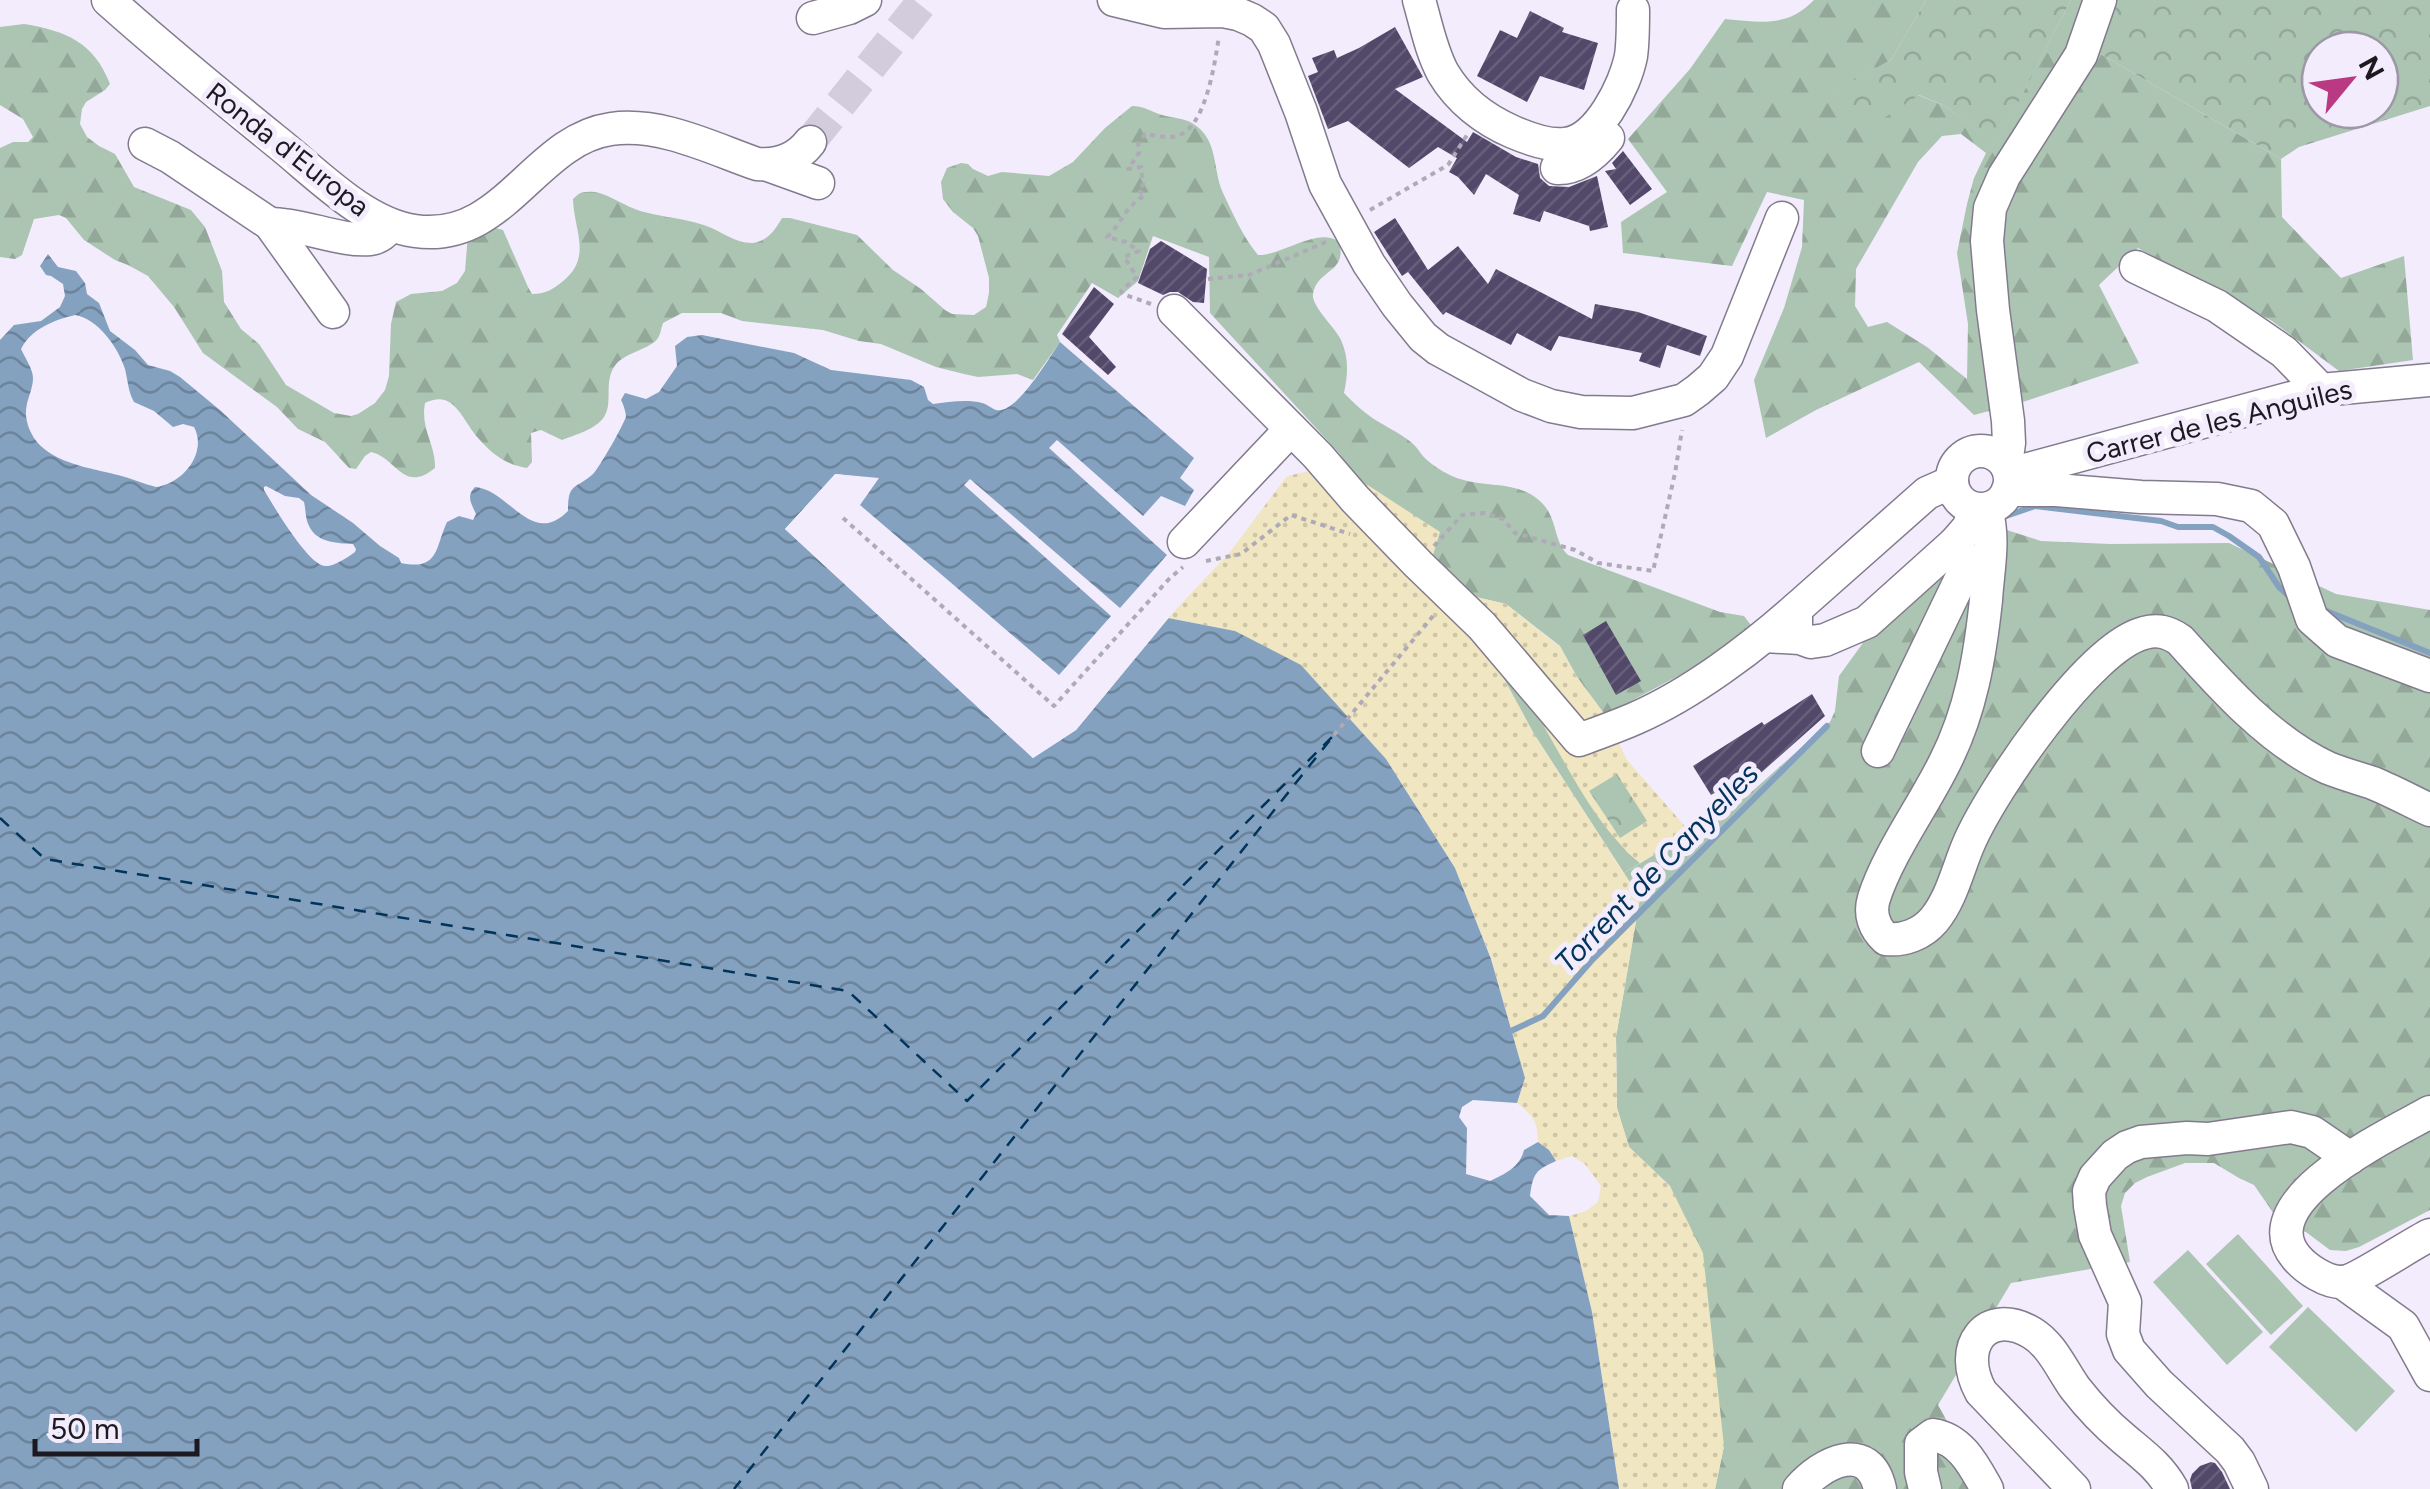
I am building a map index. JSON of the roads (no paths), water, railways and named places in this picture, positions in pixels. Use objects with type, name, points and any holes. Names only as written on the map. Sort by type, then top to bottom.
[{"type":"street","name":"Ronda d'Europa","points":[[108,0],[180,64],[346,198],[391,226],[429,232],[473,223],[492,212],[565,148],[584,136],[610,129],[648,128],[672,134],[818,183]]},
{"type":"street","points":[[813,18],[865,0]]},
{"type":"street","points":[[1114,0],[1164,12],[1223,11],[1264,28],[1274,44],[1324,184],[1397,305],[1423,337],[1454,359],[1551,406],[1581,412],[1633,413],[1684,400],[1713,377],[1727,356],[1782,218]]},
{"type":"street","points":[[1419,0],[1441,70],[1453,88],[1480,114],[1500,126],[1563,145],[1585,137],[1598,126],[1630,57],[1634,10]]},
{"type":"street","points":[[1798,623],[1811,642],[1867,622],[1955,543],[1997,489],[2009,443],[1988,240],[1990,208],[2004,176],[2080,55],[2100,0]]},
{"type":"street","points":[[1557,168],[1568,169],[1590,156],[1612,134],[1627,99],[1622,79]]},
{"type":"street","points":[[768,165],[790,160],[810,142]]},
{"type":"street","points":[[145,144],[270,224],[334,312]]},
{"type":"street","points":[[270,224],[372,239],[391,226]]},
{"type":"street","points":[[2136,267],[2217,306],[2284,352],[2321,390]]},
{"type":"street","points":[[1174,311],[1482,626],[1579,740],[1640,716],[1705,679],[1765,636],[1798,623],[1927,493],[1952,482]]},
{"type":"street","points":[[1973,452],[1993,405],[2000,363]]},
{"type":"street","name":"Carrer de les Anguiles","points":[[1997,489],[2321,390],[2430,380]]},
{"type":"street","points":[[1192,556],[1291,429]]},
{"type":"street","points":[[2430,676],[2338,641],[2312,619],[2274,524],[2251,506],[2217,499],[2056,490],[1997,489],[1960,499],[1952,482],[1957,463],[1973,452],[1986,451],[1998,456],[1997,489],[1982,646],[1967,711],[1948,758],[1885,872],[1872,902],[1872,919],[1886,939],[1908,938],[1933,922],[1986,810],[2042,728],[2094,664],[2141,633],[2158,630],[2180,640],[2274,734],[2313,759],[2430,810]]},
{"type":"street","points":[[1878,751],[1966,566],[1955,543]]},
{"type":"street","points":[[2430,1112],[2334,1167],[2291,1214],[2285,1231],[2288,1246],[2300,1262],[2321,1276],[2342,1282],[2404,1326],[2430,1375]]},
{"type":"street","points":[[2252,1489],[2230,1450],[2159,1384],[2130,1350],[2123,1334],[2125,1302],[2095,1234],[2090,1191],[2095,1177],[2115,1155],[2127,1147],[2156,1140],[2208,1139],[2291,1127],[2312,1132],[2350,1158]]},
{"type":"street","points":[[2342,1282],[2358,1277],[2428,1233]]},
{"type":"street","points":[[2074,1489],[1980,1392],[1973,1378],[1971,1350],[1978,1336],[1990,1328],[2020,1328],[2042,1341],[2103,1420],[2148,1456],[2172,1489]]},
{"type":"street","points":[[1925,1489],[1921,1444],[1933,1435],[1958,1445],[1987,1489]]},
{"type":"street","points":[[1799,1489],[1810,1475],[1836,1460],[1865,1464],[1877,1474],[1880,1489]]},
{"type":"water","points":[[48,254],[58,267],[76,271],[87,294],[99,303],[110,331],[148,365],[180,377],[311,495],[401,563],[413,565],[423,564],[434,555],[447,522],[459,516],[473,520],[476,514],[470,497],[475,487],[488,490],[521,514],[543,523],[555,521],[568,511],[571,491],[596,471],[622,427],[626,416],[621,400],[625,393],[646,399],[659,392],[677,366],[675,346],[687,337],[702,335],[794,353],[831,370],[911,380],[924,387],[933,404],[971,401],[996,410],[1013,404],[1022,395],[1060,342],[1194,458],[1180,478],[1194,490],[1185,506],[1161,496],[1143,516],[1057,440],[1049,448],[1167,555],[1120,608],[970,479],[964,485],[1111,616],[1059,675],[860,505],[879,478],[835,474],[785,529],[1033,758],[1076,730],[1168,618],[1235,631],[1301,665],[1386,759],[1455,868],[1491,959],[1525,1078],[1517,1103],[1473,1100],[1462,1107],[1459,1117],[1467,1128],[1466,1174],[1490,1181],[1511,1169],[1524,1150],[1538,1142],[1556,1161],[1536,1174],[1530,1196],[1549,1215],[1569,1216],[1592,1312],[1619,1489],[0,1489],[0,340],[14,325],[41,321],[60,307],[65,296],[63,284],[46,275],[40,266]],"holes":[[[75,315],[92,322],[112,343],[125,369],[134,402],[154,411],[173,427],[194,427],[198,447],[195,457],[175,480],[156,487],[75,464],[49,452],[30,431],[26,411],[33,375],[21,349],[44,326]],[[266,486],[299,498],[317,536],[353,544],[355,552],[332,565],[318,563],[283,520],[264,490]]]},
{"type":"waterway","name":"Torrent de Canyelles","points":[[2006,516],[2035,506],[2161,521],[2178,527],[2213,527],[2259,557],[2290,597]]},
{"type":"waterway","name":"Torrent de Canyelles","points":[[2324,610],[2430,653]]},
{"type":"waterway","name":"Torrent de Canyelles","points":[[1511,1031],[1543,1016],[1593,959],[1827,726]]},
{"type":"tunnel","points":[[810,142],[924,0]]}]
